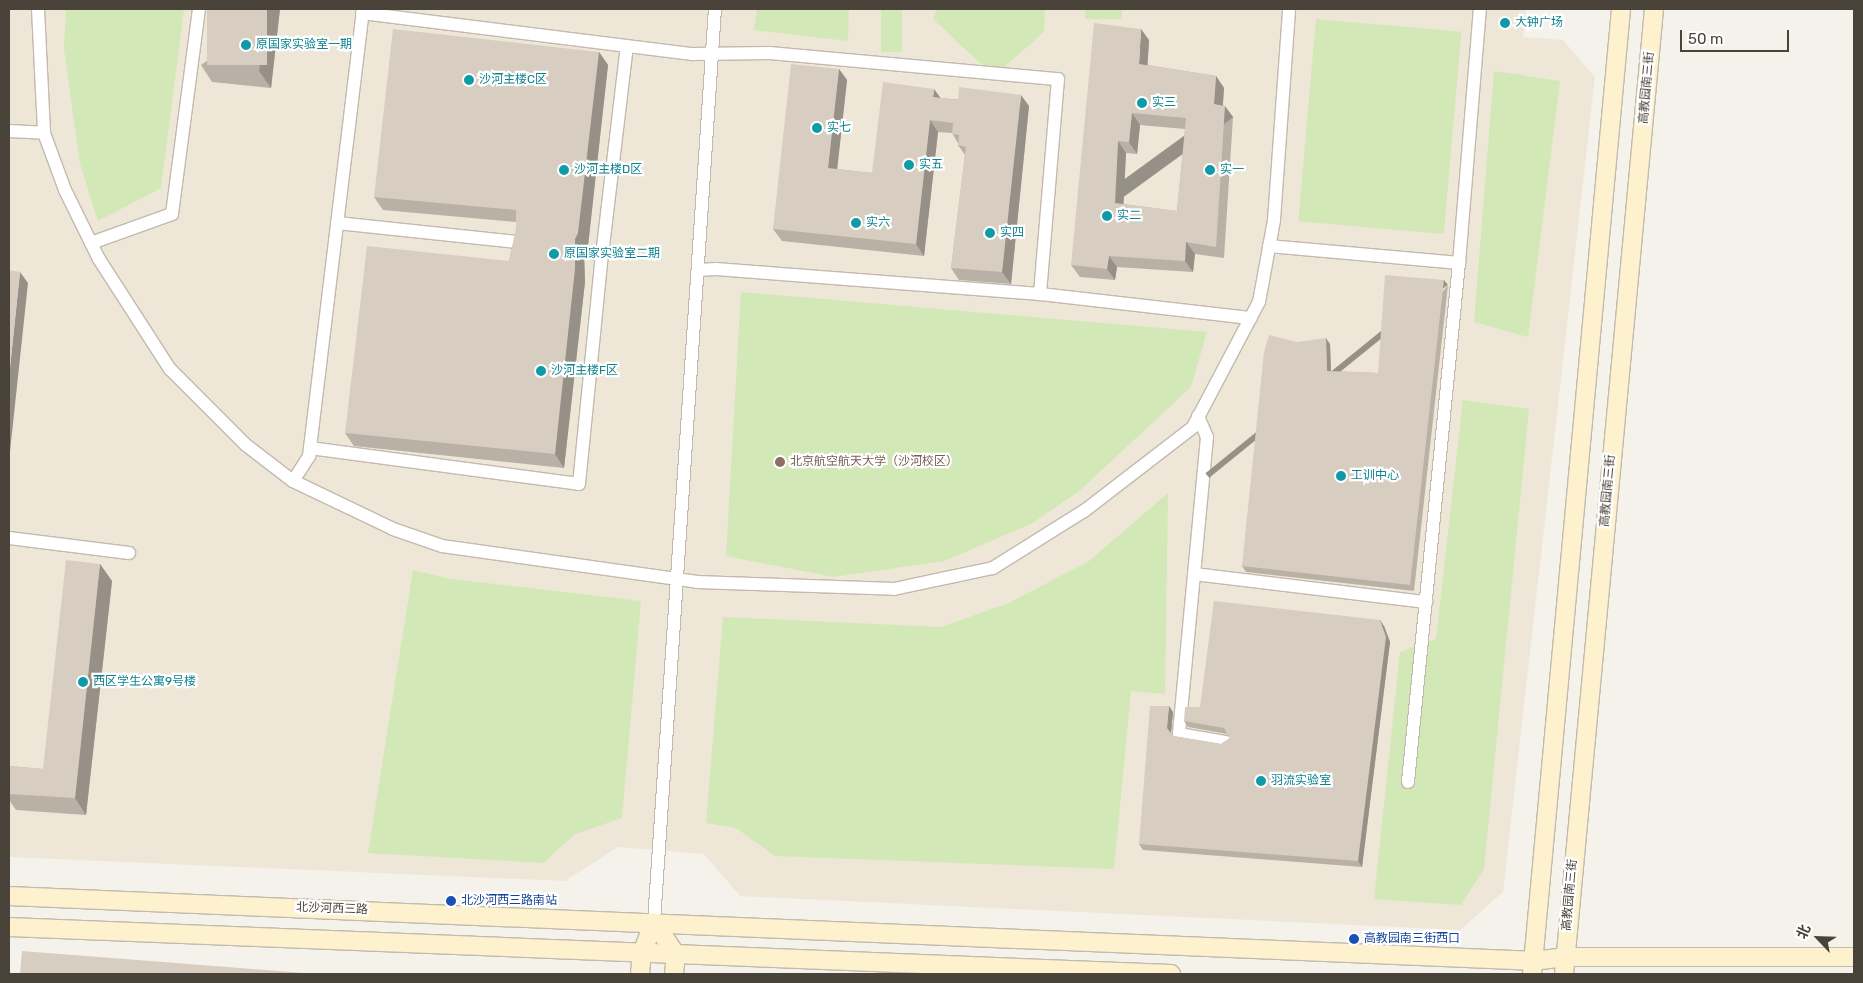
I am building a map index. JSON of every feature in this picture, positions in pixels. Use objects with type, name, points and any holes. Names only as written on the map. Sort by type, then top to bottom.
[{"type":"street","points":[[38,9],[44,133],[65,190],[91,243],[170,369],[246,445],[293,480],[393,529],[442,546],[697,582],[894,589],[993,568],[1084,511],[1193,427],[1259,302],[1274,220],[1289,9]]},
{"type":"street","points":[[91,243],[172,214],[199,9]]},
{"type":"street","points":[[640,974],[642,953],[654,922],[679,579],[715,9]]},
{"type":"street","points":[[1408,782],[1459,263],[1480,9]]},
{"type":"street","points":[[1533,967],[1617,9]]},
{"type":"street","name":"高教园南三街","points":[[1565,966],[1654,9]]},
{"type":"street","points":[[293,480],[309,456],[363,11],[692,54],[712,52],[770,53],[1058,79],[1040,294]]},
{"type":"street","points":[[310,448],[580,484],[597,254],[626,46]]},
{"type":"street","points":[[9,131],[44,133]]},
{"type":"street","points":[[338,223],[517,242]]},
{"type":"street","points":[[1269,246],[1459,263]]},
{"type":"street","points":[[698,270],[716,269],[1040,294],[1251,318]]},
{"type":"street","points":[[1198,416],[1207,437],[1179,734],[1226,742]]},
{"type":"street","points":[[9,538],[129,553]]},
{"type":"street","points":[[1194,574],[1426,602]]},
{"type":"street","name":"北沙河西三路","points":[[9,896],[654,922],[1533,967],[1854,957]]},
{"type":"street","points":[[654,922],[676,954],[674,974]]},
{"type":"street","points":[[9,927],[1041,971],[1171,974]]},
{"type":"shaded area","name":"北京航空航天大学（沙河校区）","points":[[9,9],[1526,9],[1523,37],[1563,40],[1595,77],[1503,892],[1460,930],[740,896],[704,854],[618,847],[565,881],[9,857]]},
{"type":"green space","points":[[66,9],[184,9],[161,188],[98,221],[80,164],[64,49]]},
{"type":"green space","points":[[757,9],[849,9],[848,41],[754,30]]},
{"type":"green space","points":[[881,9],[902,9],[902,52],[881,52]]},
{"type":"green space","points":[[937,9],[1045,9],[1044,32],[1002,69],[981,64],[933,19]]},
{"type":"green space","points":[[1085,9],[1122,9],[1122,19],[1085,19]]},
{"type":"green space","points":[[1316,19],[1461,32],[1444,234],[1298,221]]},
{"type":"green space","points":[[1494,71],[1560,81],[1528,337],[1474,322]]},
{"type":"green space","points":[[741,292],[1207,332],[1191,387],[1077,493],[1031,524],[944,561],[834,577],[726,556]]},
{"type":"green space","points":[[1463,400],[1529,409],[1484,869],[1461,905],[1374,899],[1400,652],[1436,639]]},
{"type":"green space","points":[[1168,493],[1165,694],[1131,691],[1114,869],[775,856],[736,828],[706,823],[723,617],[941,627],[1009,603],[1089,561]]},
{"type":"green space","points":[[413,570],[451,579],[641,601],[622,818],[575,834],[543,863],[368,853]]},
{"type":"building","name":"原国家实验室一期","points":[[207,9],[267,9],[267,65],[207,65]]},
{"type":"building","points":[[1094,23],[1141,29],[1139,64],[1216,76],[1214,104],[1225,106],[1216,247],[1186,242],[1185,261],[1109,256],[1107,269],[1071,265]],"holes":[[[1132,113],[1186,118],[1177,211],[1115,203],[1118,141],[1129,142]]]},
{"type":"building","name":"原国家实验室二期","points":[[393,29],[599,52],[578,233],[575,239],[575,269],[555,454],[345,433],[367,246],[509,261],[516,230],[516,210],[374,197]]},
{"type":"building","points":[[791,64],[839,69],[828,168],[872,173],[883,82],[934,89],[933,97],[958,100],[959,87],[1021,95],[1002,272],[951,268],[966,147],[958,145],[959,135],[952,134],[953,123],[930,120],[916,244],[773,229]]},
{"type":"building","points":[[9,270],[20,272],[9,377]]},
{"type":"building","name":"工训中心","points":[[1385,275],[1444,280],[1410,585],[1242,566],[1264,352],[1269,335],[1297,342],[1326,338],[1327,371],[1378,373]]},
{"type":"building","points":[[66,560],[100,564],[75,798],[9,794],[9,766],[43,769]]},
{"type":"building","name":"羽流实验室","points":[[1214,601],[1380,620],[1386,637],[1358,861],[1139,844],[1150,706],[1169,706],[1167,728],[1173,736],[1221,744],[1230,738],[1224,728],[1184,721],[1185,707],[1200,707]]},
{"type":"building","points":[[22,951],[317,974],[20,974]]},
{"type":"place","name":"大钟广场","points":[[1505,23]]},
{"type":"place","name":"原国家实验室一期","points":[[246,45]]},
{"type":"place","name":"沙河主楼C区","points":[[469,80]]},
{"type":"place","name":"实三","points":[[1142,103]]},
{"type":"place","name":"实七","points":[[817,128]]},
{"type":"place","name":"实五","points":[[909,165]]},
{"type":"place","name":"沙河主楼D区","points":[[564,170]]},
{"type":"place","name":"实一","points":[[1210,170]]},
{"type":"place","name":"实二","points":[[1107,216]]},
{"type":"place","name":"实六","points":[[856,223]]},
{"type":"place","name":"实四","points":[[990,233]]},
{"type":"place","name":"原国家实验室二期","points":[[554,254]]},
{"type":"place","name":"沙河主楼F区","points":[[541,371]]},
{"type":"place","name":"北京航空航天大学（沙河校区）","points":[[780,462]]},
{"type":"place","name":"工训中心","points":[[1341,476]]},
{"type":"place","name":"西区学生公寓9号楼","points":[[83,682]]},
{"type":"place","name":"羽流实验室","points":[[1261,781]]},
{"type":"place","name":"北沙河西三路南站","points":[[451,901]]},
{"type":"place","name":"高教园南三街西口","points":[[1354,939]]}]
